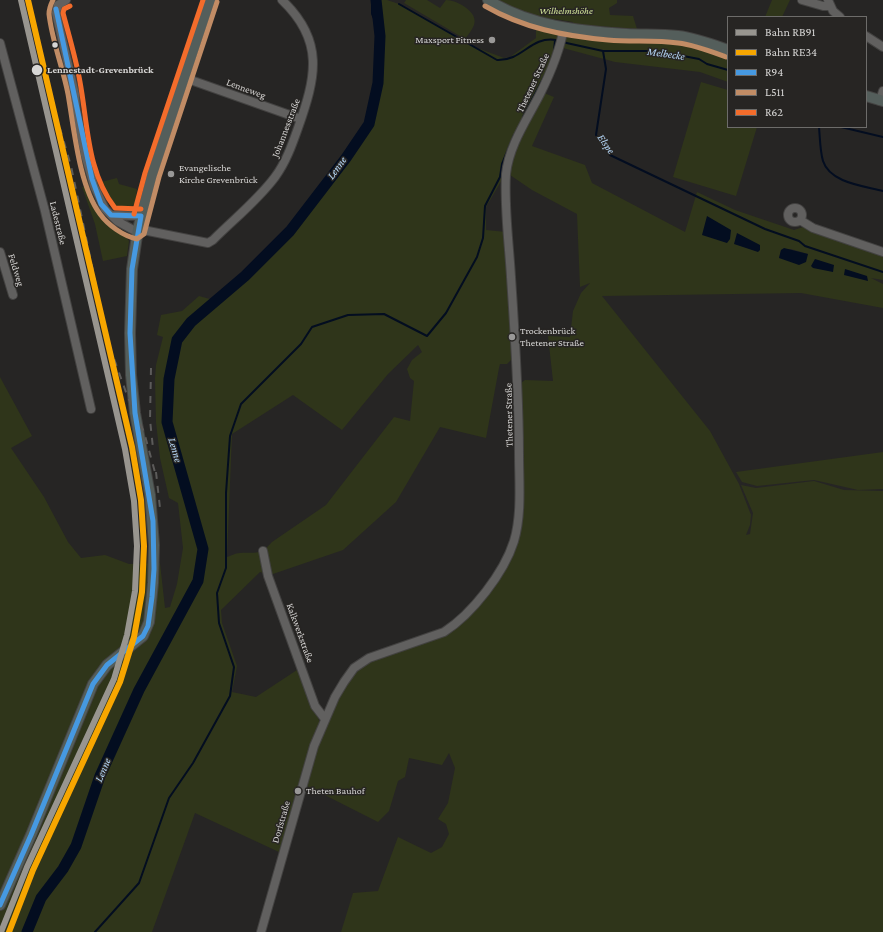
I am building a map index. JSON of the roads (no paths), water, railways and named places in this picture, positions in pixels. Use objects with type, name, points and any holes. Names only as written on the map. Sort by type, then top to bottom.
[{"type":"main road","points":[[0,905],[31,835],[93,684],[107,665],[140,640],[145,633],[149,622],[154,569],[153,521],[135,413],[130,350],[130,292],[137,231],[152,175],[210,0]]},
{"type":"main road","points":[[488,0],[524,18],[563,31],[676,36],[702,41],[727,50]]},
{"type":"main road","points":[[867,96],[882,98]]},
{"type":"street","name":"Johannesstraße","points":[[66,0],[61,2],[56,9],[90,173],[101,204],[117,221],[137,231],[208,243],[213,240],[276,176],[286,158],[301,120],[313,76],[314,56],[310,40],[300,22],[282,0]]},
{"type":"street","points":[[802,0],[823,6],[829,3],[839,16]]},
{"type":"street","name":"Thetener Straße","points":[[325,719],[334,697],[354,668],[369,658],[444,632],[452,626],[488,587],[504,565],[511,550],[519,515],[520,412],[506,173],[513,148],[550,76],[560,48],[563,31]]},
{"type":"street","points":[[867,37],[883,47]]},
{"type":"street","name":"Ladestraße","points":[[0,43],[45,211],[91,409]]},
{"type":"street","name":"Lenneweg","points":[[185,78],[301,120]]},
{"type":"street","points":[[111,215],[141,216]]},
{"type":"street","points":[[800,220],[813,228],[883,252]]},
{"type":"street","name":"Feldweg","points":[[0,252],[13,294]]},
{"type":"street","name":"Kalkwerkstraße","points":[[263,551],[268,576],[315,706],[325,719]]},
{"type":"street","name":"Dorfstraße","points":[[261,932],[310,761],[325,719]]},
{"type":"water","points":[[371,0],[380,0],[381,6],[378,31],[371,14]]},
{"type":"water","points":[[707,216],[731,230],[730,239],[727,243],[702,235]]},
{"type":"water","points":[[737,233],[760,245],[760,250],[758,252],[734,244]]},
{"type":"water","points":[[784,248],[808,254],[806,262],[799,265],[779,258],[781,250]]},
{"type":"water","points":[[815,259],[834,265],[833,272],[813,268],[811,266]]},
{"type":"water","points":[[845,269],[867,276],[868,281],[844,275]]},
{"type":"waterway","name":"Lenne","points":[[27,932],[41,898],[63,869],[76,846],[100,776],[139,690],[198,581],[203,549],[167,422],[169,379],[177,340],[191,322],[245,276],[290,231],[346,158],[369,124],[378,83],[380,36],[376,0]]},
{"type":"waterway","name":"Elspe","points":[[399,4],[497,60],[514,57],[539,42],[556,40]]},
{"type":"waterway","points":[[554,52],[555,40]]},
{"type":"waterway","name":"Elspe","points":[[562,42],[603,51],[606,69],[596,135],[610,155],[765,229],[799,241],[805,246],[883,272]]},
{"type":"waterway","name":"Melbecke","points":[[603,51],[657,51],[699,59],[707,64],[727,70]]},
{"type":"waterway","points":[[523,117],[547,71]]},
{"type":"waterway","points":[[819,128],[823,161],[833,174],[848,182],[883,191]]},
{"type":"waterway","name":"Melbecke","points":[[845,128],[883,137]]},
{"type":"waterway","points":[[95,932],[139,883],[169,798],[193,763],[230,696],[234,667],[219,623],[217,593],[226,568],[226,493],[230,436],[241,404],[301,344],[312,327],[348,315],[384,314],[427,336],[446,313],[477,257],[483,238],[485,206],[500,177],[502,164],[514,135]]},
{"type":"railway","points":[[52,101],[71,166],[108,342],[127,395],[144,432],[156,476]]},
{"type":"railway","points":[[151,368],[150,420],[153,448]]},
{"type":"railway","points":[[156,472],[160,508]]},
{"type":"rail line","name":"RB91","points":[[1,932],[27,867],[114,679],[127,635],[135,591],[137,546],[134,501],[125,449],[21,0]]},
{"type":"rail line","name":"RE34","points":[[9,932],[33,870],[120,682],[134,637],[142,592],[144,546],[141,500],[132,447],[28,0]]},
{"type":"place","name":"Maxsport Fitness","points":[[492,40]]},
{"type":"place","name":"Lennestadt-Grevenbrück","points":[[37,70]]},
{"type":"place","name":"Evangelische Kirche Grevenbrück","points":[[171,174]]},
{"type":"place","name":"Trockenbrück Thetener Straße","points":[[512,337]]},
{"type":"place","name":"Theten Bauhof","points":[[298,791]]},
{"type":"park label","name":"Wilhelmshöhe","points":[[566,11]]}]
